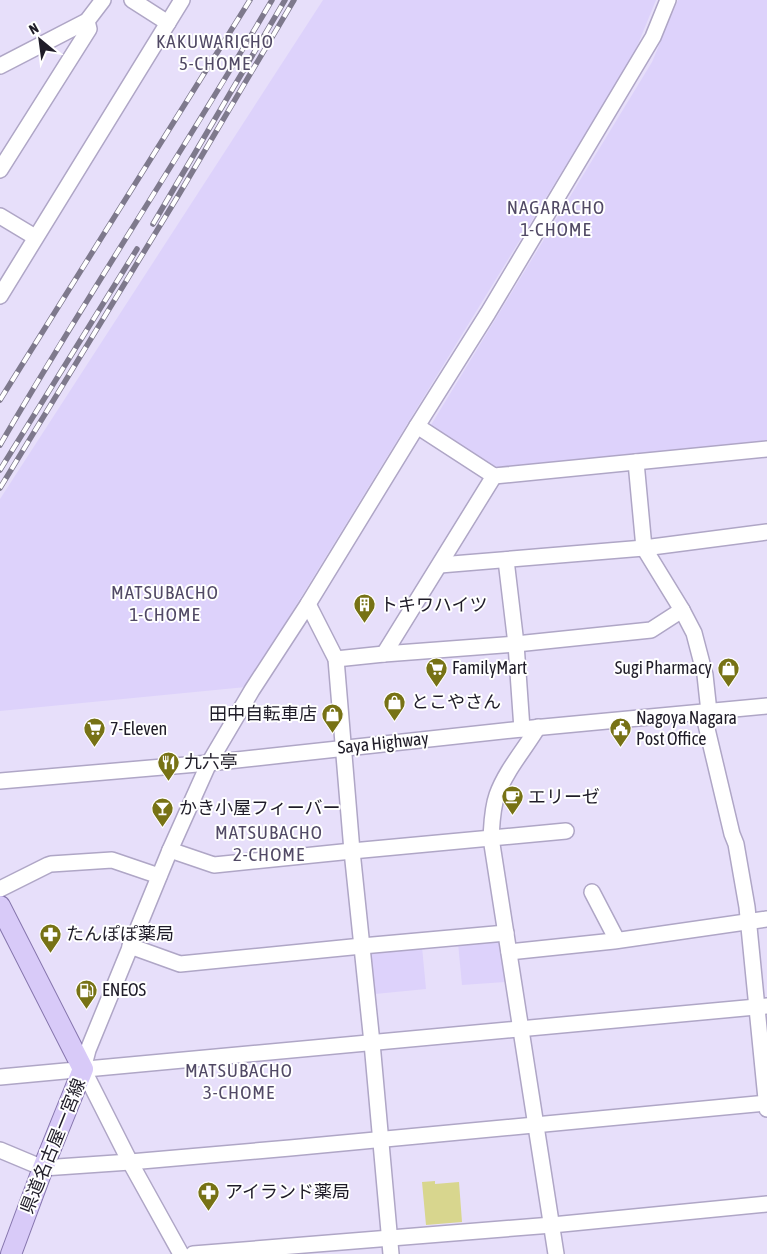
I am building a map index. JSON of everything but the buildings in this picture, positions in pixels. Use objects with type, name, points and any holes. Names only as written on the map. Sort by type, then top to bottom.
[{"type":"main road","name":"県道名古屋一宮線","points":[[0,906],[83,1069],[11,1254]]},
{"type":"street","points":[[0,66],[87,21],[103,0]]},
{"type":"street","points":[[132,0],[168,23]]},
{"type":"street","points":[[0,296],[182,0]]},
{"type":"street","points":[[180,1254],[130,1162],[83,1069],[88,1050],[159,876],[209,763],[252,690],[308,604],[488,313],[653,37],[668,0]]},
{"type":"street","points":[[0,170],[89,29],[87,21]]},
{"type":"street","points":[[0,216],[35,237]]},
{"type":"street","points":[[417,426],[494,476],[767,449]]},
{"type":"street","points":[[636,462],[644,548],[694,633],[705,675],[706,712],[732,834],[736,844],[762,1006],[767,1109]]},
{"type":"street","points":[[384,654],[494,476]]},
{"type":"street","points":[[440,565],[644,548],[767,532]]},
{"type":"street","points":[[506,560],[516,644],[522,729]]},
{"type":"street","points":[[308,604],[336,659],[352,851],[391,1254]]},
{"type":"street","points":[[336,659],[516,644],[650,630],[682,610]]},
{"type":"street","name":"Saya Highway","points":[[0,781],[209,763],[538,727],[767,706]]},
{"type":"street","points":[[538,727],[509,772],[498,794],[493,814],[491,838],[556,1254]]},
{"type":"street","points":[[170,850],[214,865],[566,831]]},
{"type":"street","points":[[0,889],[48,865],[112,860],[159,876]]},
{"type":"street","points":[[592,892],[617,940]]},
{"type":"street","points":[[509,952],[617,940],[767,919]]},
{"type":"street","points":[[130,946],[180,964],[506,933]]},
{"type":"street","points":[[0,1077],[762,1006]]},
{"type":"street","points":[[0,1150],[44,1168],[381,1140],[767,1103]]},
{"type":"street","points":[[193,1254],[767,1204]]},
{"type":"shaded area","points":[[323,0],[656,0],[634,54],[246,687],[0,711],[0,499]]},
{"type":"shaded area","points":[[678,0],[767,0],[767,445],[505,471],[493,468],[431,425],[652,62]]},
{"type":"shaded area","points":[[495,940],[499,943],[505,982],[462,985],[458,943]]},
{"type":"shaded area","points":[[422,947],[426,989],[375,994],[371,955],[375,951]]},
{"type":"shaded area","points":[[435,1181],[435,1184],[459,1182],[462,1222],[426,1225],[422,1182]]},
{"type":"railway","points":[[0,400],[250,0]]},
{"type":"railway","points":[[0,445],[272,0]]},
{"type":"railway","points":[[153,224],[285,0]]},
{"type":"railway","points":[[0,488],[178,196],[294,0]]},
{"type":"railway","points":[[0,470],[137,249]]},
{"type":"place","name":"トキワハイツ","points":[[364,624]]},
{"type":"place","name":"FamilyMart","points":[[436,687]]},
{"type":"place","name":"Sugi Pharmacy","points":[[728,687]]},
{"type":"place","name":"とこやさん","points":[[395,721]]},
{"type":"place","name":"田中自転車店","points":[[333,733]]},
{"type":"place","name":"Nagoya Nagara Post Office","points":[[620,747]]},
{"type":"place","name":"7-Eleven","points":[[94,748]]},
{"type":"place","name":"九六亭","points":[[168,781]]},
{"type":"place","name":"エリーゼ","points":[[512,816]]},
{"type":"place","name":"かき小屋フィーバー","points":[[163,827]]},
{"type":"place","name":"たんぽぽ薬局","points":[[50,953]]},
{"type":"place","name":"ENEOS","points":[[86,1009]]},
{"type":"place","name":"アイランド薬局","points":[[209,1211]]},
{"type":"district","name":"KAKUWARICHO 5-CHOME","points":[[215,52]]},
{"type":"district","name":"NAGARACHO 1-CHOME","points":[[556,218]]},
{"type":"district","name":"MATSUBACHO 1-CHOME","points":[[165,603]]},
{"type":"district","name":"MATSUBACHO 2-CHOME","points":[[269,843]]},
{"type":"district","name":"MATSUBACHO 3-CHOME","points":[[239,1081]]}]
